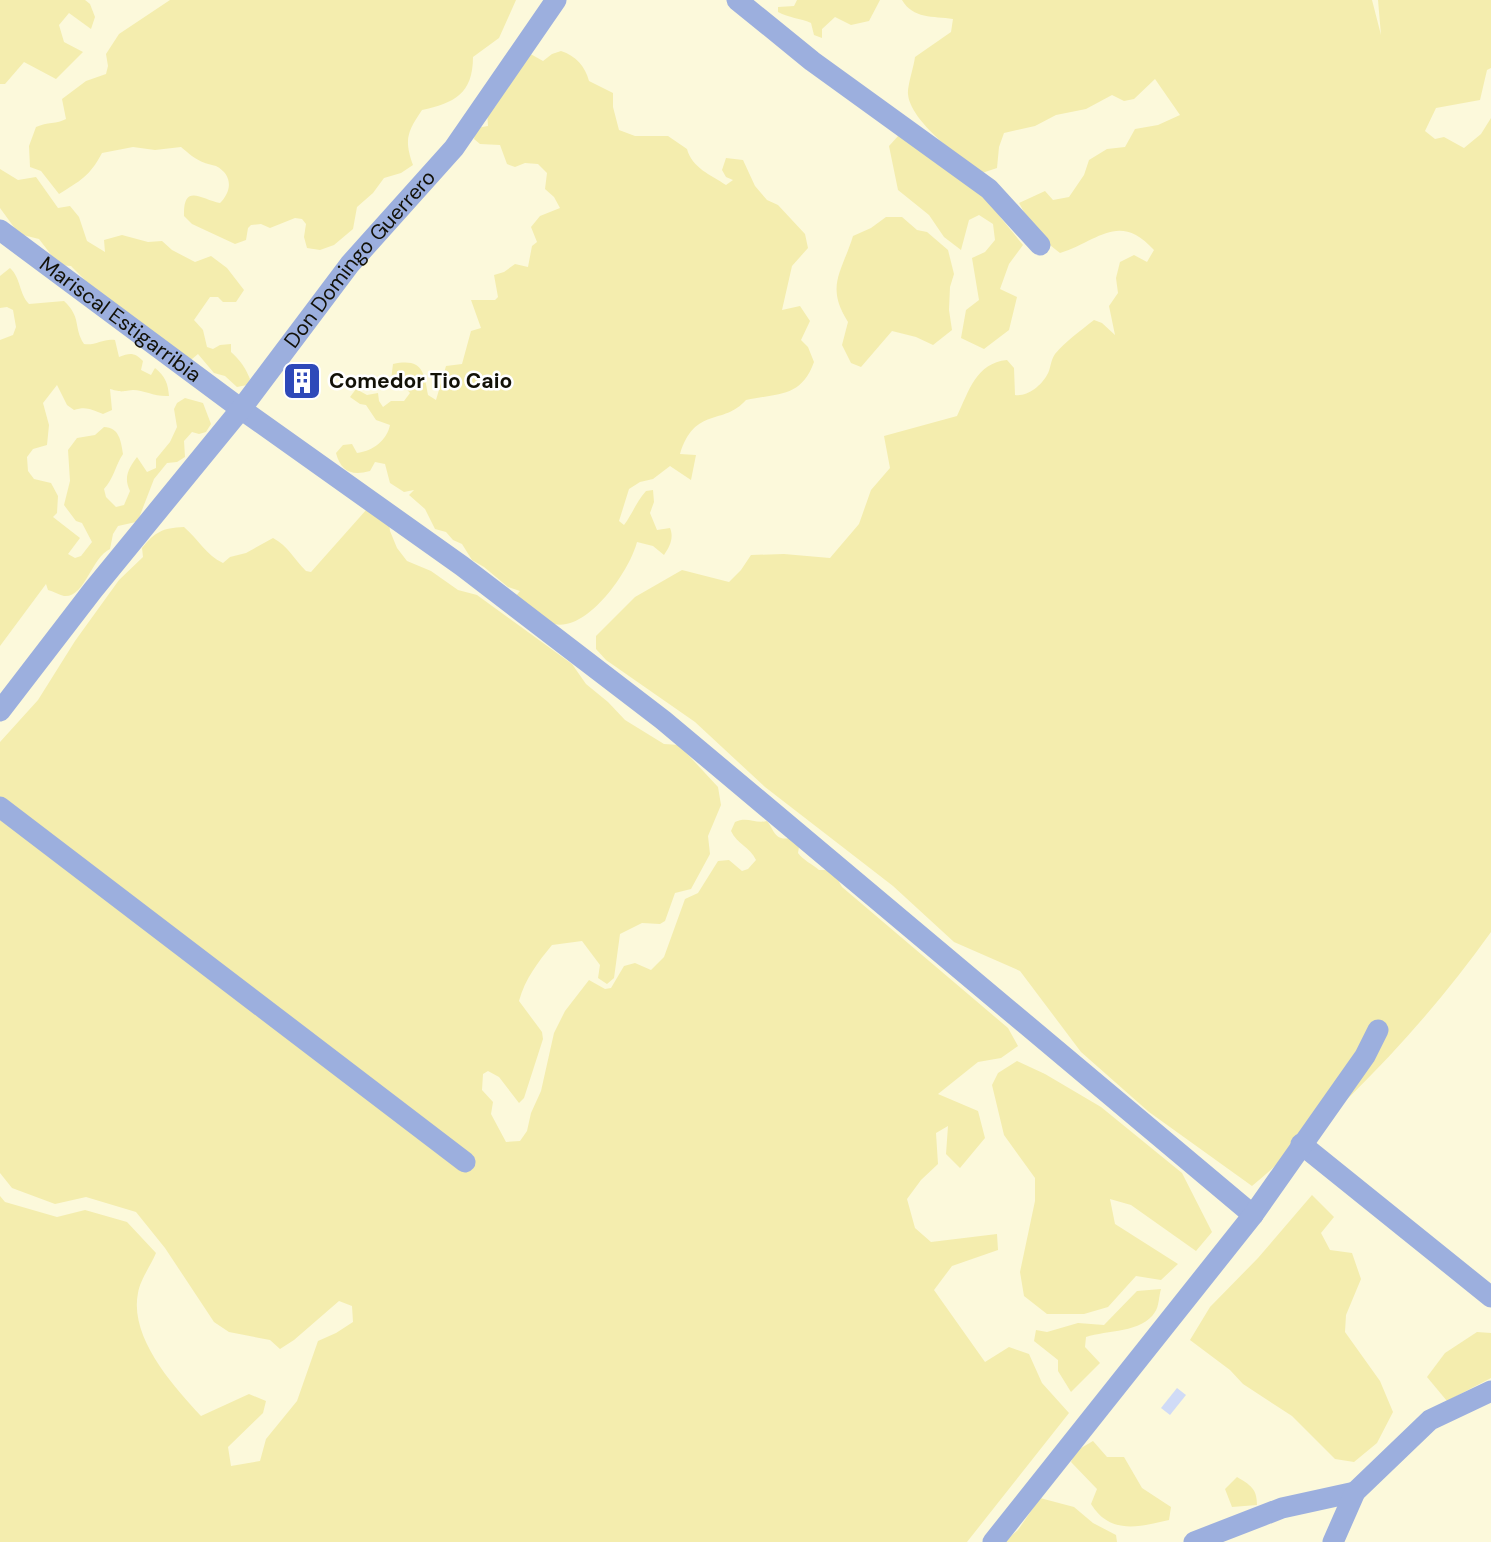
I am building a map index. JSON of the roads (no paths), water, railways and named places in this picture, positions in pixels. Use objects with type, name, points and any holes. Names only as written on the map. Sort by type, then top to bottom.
[{"type":"street","name":"Don Domingo Guerrero","points":[[0,712],[93,590],[240,409],[350,264],[454,148],[556,0]]},
{"type":"street","points":[[737,0],[811,61],[989,189],[1040,245]]},
{"type":"street","name":"Mariscal Estigarribia","points":[[0,230],[240,409],[461,566],[663,720],[1253,1214]]},
{"type":"street","points":[[0,807],[465,1161]]},
{"type":"street","points":[[993,1542],[1253,1214],[1365,1056],[1378,1030]]},
{"type":"street","points":[[1301,1144],[1491,1297]]},
{"type":"street","points":[[1333,1542],[1355,1492],[1430,1420],[1491,1391]]},
{"type":"street","points":[[1195,1542],[1282,1508],[1355,1492]]},
{"type":"water","points":[[1177,1388],[1186,1395],[1170,1415],[1161,1408]]},
{"type":"place","name":"Comedor Tio Caio","points":[[302,381]]}]
